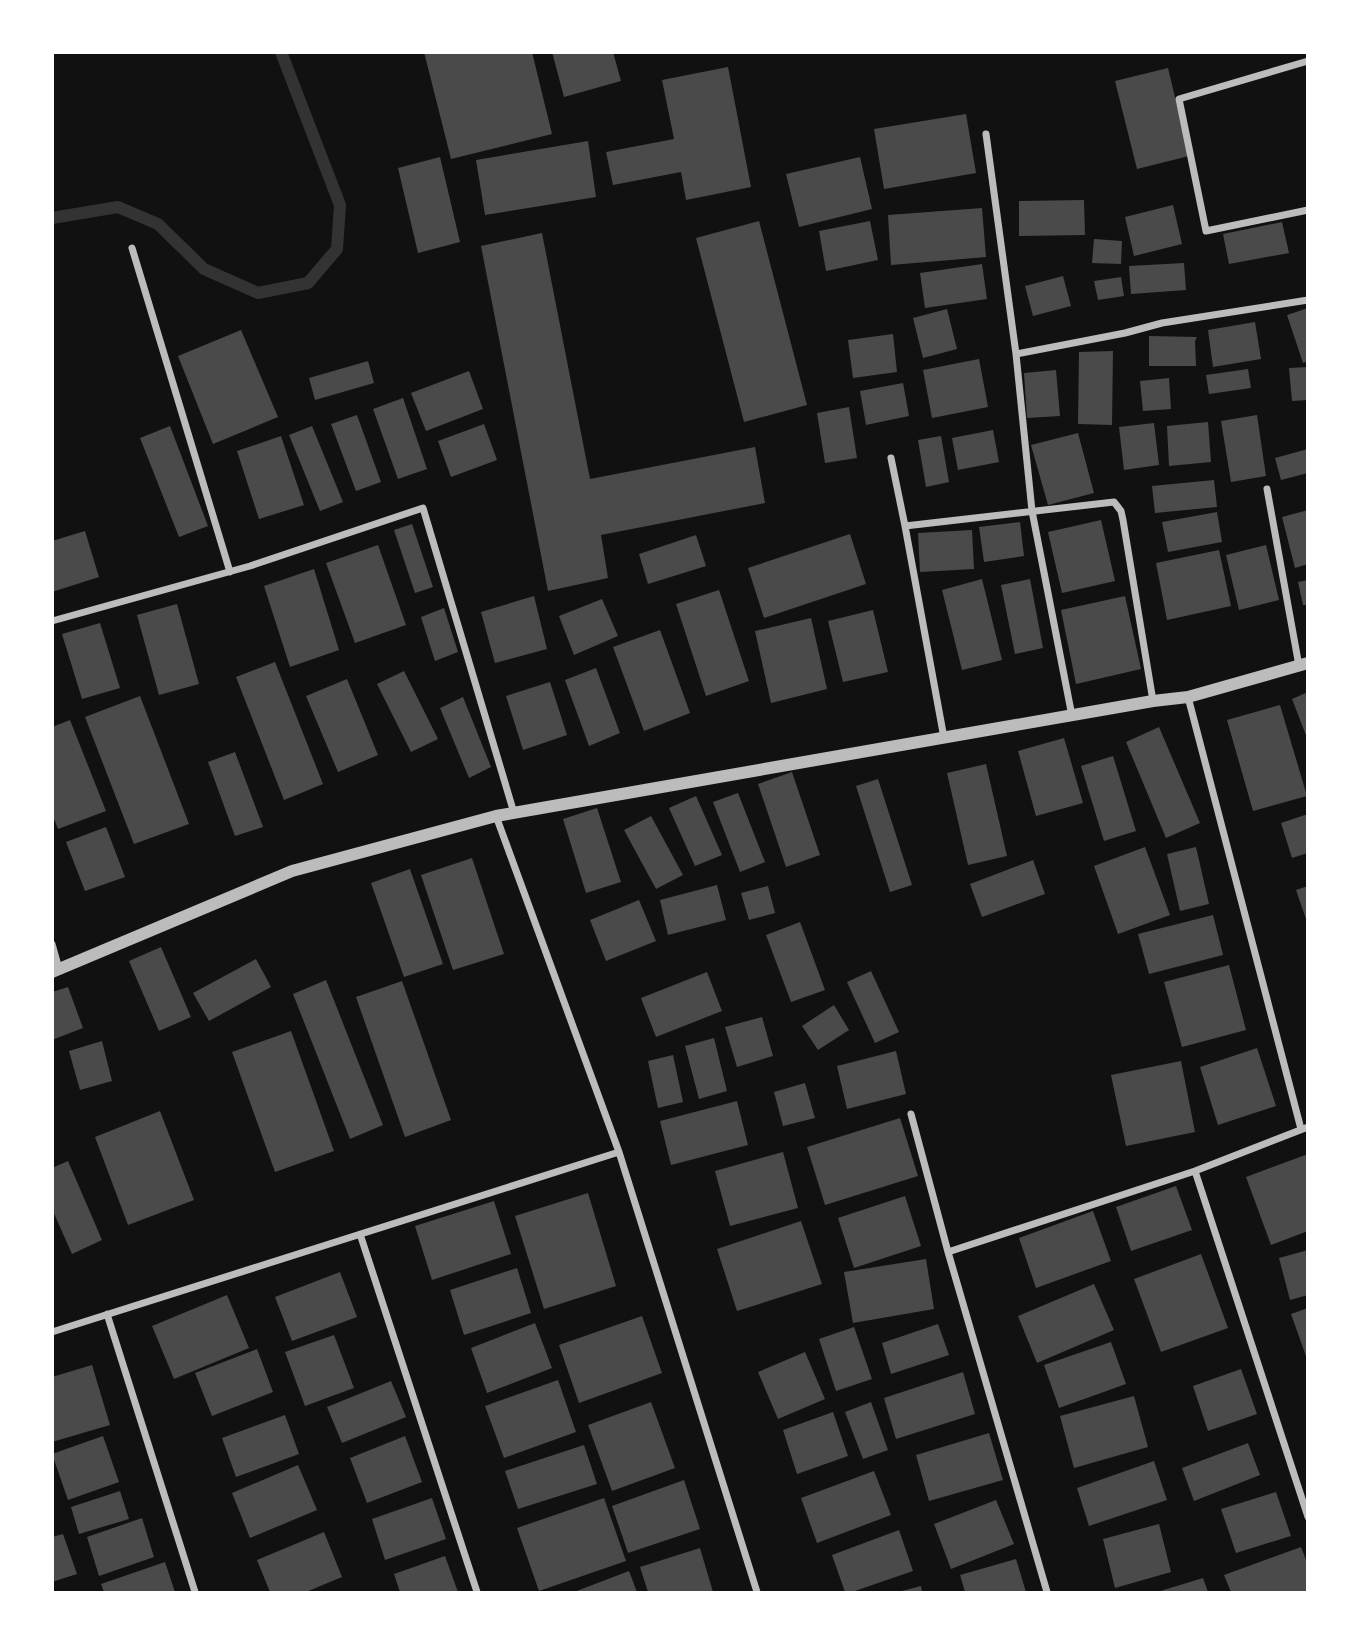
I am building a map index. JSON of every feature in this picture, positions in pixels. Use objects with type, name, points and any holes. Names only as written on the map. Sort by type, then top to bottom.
[{"type":"street","points":[[1307,61],[1179,99],[1206,231],[1307,210]]},
{"type":"street","points":[[986,134],[1016,354],[1032,511],[1072,716]]},
{"type":"street","points":[[132,248],[230,572]]},
{"type":"street","points":[[1016,354],[1163,323],[1307,300]]},
{"type":"street","points":[[891,458],[944,738]]},
{"type":"street","points":[[52,944],[56,971],[292,871],[496,816],[1188,697],[1303,665],[1267,489]]},
{"type":"street","points":[[905,526],[1110,502],[1118,506],[1123,520],[1153,701]]},
{"type":"street","points":[[52,621],[230,572],[423,508],[513,813]]},
{"type":"street","points":[[948,1252],[1195,1171],[1304,1128],[1188,697]]},
{"type":"street","points":[[496,816],[619,1152],[757,1592]]},
{"type":"street","points":[[911,1114],[948,1252],[1047,1592]]},
{"type":"street","points":[[52,1332],[619,1152]]},
{"type":"street","points":[[1195,1171],[1307,1517]]},
{"type":"street","points":[[360,1234],[477,1592]]},
{"type":"street","points":[[107,1314],[195,1592]]},
{"type":"building","points":[[424,52],[532,52],[552,134],[451,159]]},
{"type":"building","points":[[552,52],[613,52],[621,81],[564,97]]},
{"type":"building","points":[[728,67],[751,187],[686,200],[681,172],[613,185],[606,152],[674,139],[662,80]]},
{"type":"building","points":[[1168,68],[1189,156],[1137,169],[1115,81]]},
{"type":"building","points":[[966,114],[976,173],[884,189],[874,129]]},
{"type":"building","points":[[588,141],[596,197],[485,215],[476,160]]},
{"type":"building","points":[[440,157],[460,242],[418,253],[398,168]]},
{"type":"building","points":[[860,157],[872,209],[799,227],[786,174]]},
{"type":"building","points":[[1084,200],[1085,235],[1019,236],[1019,201]]},
{"type":"building","points":[[1173,205],[1182,244],[1134,256],[1125,217]]},
{"type":"building","points":[[982,208],[986,257],[891,265],[888,215]]},
{"type":"building","points":[[759,221],[807,405],[744,422],[696,238]]},
{"type":"building","points":[[870,221],[878,260],[826,271],[819,231]]},
{"type":"building","points":[[1282,222],[1289,253],[1229,264],[1223,234]]},
{"type":"building","points":[[542,233],[590,479],[755,447],[765,503],[601,535],[608,578],[548,591],[481,246]]},
{"type":"building","points":[[1094,239],[1122,241],[1121,264],[1092,263]]},
{"type":"building","points":[[1184,263],[1186,290],[1131,294],[1129,266]]},
{"type":"building","points":[[982,264],[987,299],[925,308],[920,273]]},
{"type":"building","points":[[1063,276],[1071,306],[1033,316],[1025,286]]},
{"type":"building","points":[[1121,277],[1124,296],[1098,300],[1094,281]]},
{"type":"building","points":[[1308,308],[1308,361],[1303,363],[1287,315]]},
{"type":"building","points":[[947,309],[957,349],[923,358],[913,318]]},
{"type":"building","points":[[1255,322],[1261,359],[1213,367],[1208,330]]},
{"type":"building","points":[[241,330],[278,417],[213,444],[178,356]]},
{"type":"building","points":[[893,334],[897,372],[853,378],[848,340]]},
{"type":"building","points":[[1149,336],[1197,337],[1196,366],[1149,366]]},
{"type":"building","points":[[1113,351],[1112,425],[1078,424],[1079,352]]},
{"type":"building","points":[[979,359],[988,407],[932,418],[923,370]]},
{"type":"building","points":[[368,361],[374,383],[315,400],[309,378]]},
{"type":"building","points":[[1308,367],[1308,400],[1292,401],[1289,368]]},
{"type":"building","points":[[1248,369],[1251,388],[1209,394],[1206,375]]},
{"type":"building","points":[[1056,370],[1060,416],[1027,418],[1024,373]]},
{"type":"building","points":[[469,371],[483,409],[426,431],[411,393]]},
{"type":"building","points":[[1169,378],[1171,409],[1143,411],[1140,381]]},
{"type":"building","points":[[903,383],[909,416],[866,425],[860,391]]},
{"type":"building","points":[[403,398],[427,469],[398,479],[373,409]]},
{"type":"building","points":[[849,407],[857,458],[825,463],[817,413]]},
{"type":"building","points":[[357,415],[381,482],[356,491],[331,424]]},
{"type":"building","points":[[1257,415],[1266,476],[1231,482],[1221,421]]},
{"type":"building","points":[[1208,422],[1211,462],[1169,466],[1167,426]]},
{"type":"building","points":[[1154,423],[1159,465],[1124,470],[1119,427]]},
{"type":"building","points":[[484,424],[497,460],[451,477],[438,441]]},
{"type":"building","points":[[170,426],[208,526],[179,537],[140,438]]},
{"type":"building","points":[[312,426],[343,502],[320,511],[289,435]]},
{"type":"building","points":[[993,430],[999,462],[958,470],[952,438]]},
{"type":"building","points":[[1078,433],[1094,493],[1048,505],[1031,445]]},
{"type":"building","points":[[281,436],[304,505],[259,519],[237,451]]},
{"type":"building","points":[[941,436],[949,482],[926,487],[918,440]]},
{"type":"building","points":[[1308,449],[1308,473],[1281,480],[1275,458]]},
{"type":"building","points":[[1214,480],[1217,507],[1155,513],[1152,486]]},
{"type":"building","points":[[1308,510],[1308,564],[1295,568],[1282,517]]},
{"type":"building","points":[[1217,512],[1222,542],[1168,552],[1162,522]]},
{"type":"building","points":[[1101,520],[1115,581],[1062,593],[1048,532]]},
{"type":"building","points":[[1020,522],[1024,556],[984,562],[979,527]]},
{"type":"building","points":[[412,524],[433,587],[415,593],[394,530]]},
{"type":"building","points":[[972,530],[974,569],[920,572],[918,533]]},
{"type":"building","points":[[85,531],[99,577],[52,592],[52,541]]},
{"type":"building","points":[[850,534],[866,584],[764,618],[748,568]]},
{"type":"building","points":[[696,535],[706,566],[648,584],[639,554]]},
{"type":"building","points":[[378,545],[406,625],[355,643],[326,563]]},
{"type":"building","points":[[1266,545],[1279,600],[1239,610],[1226,555]]},
{"type":"building","points":[[1219,550],[1231,606],[1167,620],[1156,563]]},
{"type":"building","points":[[314,569],[339,650],[290,667],[264,586]]},
{"type":"building","points":[[982,579],[1002,660],[962,670],[942,590]]},
{"type":"building","points":[[1030,579],[1043,648],[1015,654],[1001,585]]},
{"type":"building","points":[[1308,580],[1308,605],[1303,605],[1298,582]]},
{"type":"building","points":[[719,590],[749,681],[706,696],[676,604]]},
{"type":"building","points":[[534,596],[547,649],[495,663],[481,612]]},
{"type":"building","points":[[1125,596],[1141,669],[1076,684],[1061,610]]},
{"type":"building","points":[[602,599],[618,636],[574,655],[559,616]]},
{"type":"building","points":[[177,604],[199,684],[159,695],[137,615]]},
{"type":"building","points":[[444,608],[458,652],[435,661],[421,617]]},
{"type":"building","points":[[873,610],[888,672],[843,682],[828,621]]},
{"type":"building","points":[[811,618],[827,689],[771,703],[755,631]]},
{"type":"building","points":[[100,623],[120,688],[82,699],[62,634]]},
{"type":"building","points":[[660,630],[690,713],[644,731],[613,647]]},
{"type":"building","points":[[275,662],[323,784],[284,800],[236,677]]},
{"type":"building","points":[[596,668],[620,733],[589,746],[565,680]]},
{"type":"building","points":[[404,671],[438,739],[411,752],[377,684]]},
{"type":"building","points":[[347,679],[378,755],[338,772],[306,696]]},
{"type":"building","points":[[550,682],[567,735],[523,750],[506,696]]},
{"type":"building","points":[[1308,692],[1308,738],[1307,738],[1292,699]]},
{"type":"building","points":[[140,696],[189,824],[134,844],[85,717]]},
{"type":"building","points":[[463,697],[491,767],[469,778],[440,708]]},
{"type":"building","points":[[1280,705],[1307,796],[1253,811],[1227,720]]},
{"type":"building","points":[[70,720],[106,811],[58,829],[52,814],[52,727]]},
{"type":"building","points":[[1159,727],[1200,823],[1166,838],[1126,742]]},
{"type":"building","points":[[1064,738],[1083,803],[1036,816],[1018,751]]},
{"type":"building","points":[[235,752],[263,827],[235,836],[208,762]]},
{"type":"building","points":[[1113,756],[1136,831],[1104,841],[1081,766]]},
{"type":"building","points":[[986,764],[1007,856],[968,865],[947,773]]},
{"type":"building","points":[[792,772],[820,855],[786,867],[758,784]]},
{"type":"building","points":[[878,779],[912,885],[890,892],[856,786]]},
{"type":"building","points":[[738,793],[765,862],[740,872],[713,802]]},
{"type":"building","points":[[696,796],[722,855],[695,866],[669,808]]},
{"type":"building","points":[[597,808],[621,882],[586,893],[563,819]]},
{"type":"building","points":[[1308,814],[1308,853],[1292,858],[1281,823]]},
{"type":"building","points":[[651,816],[683,875],[656,889],[624,830]]},
{"type":"building","points":[[106,827],[125,877],[85,891],[66,842]]},
{"type":"building","points":[[1145,847],[1170,915],[1118,934],[1094,866]]},
{"type":"building","points":[[1196,847],[1209,904],[1180,911],[1167,854]]},
{"type":"building","points":[[472,858],[504,954],[453,970],[421,875]]},
{"type":"building","points":[[1033,860],[1045,894],[982,917],[970,884]]},
{"type":"building","points":[[410,869],[443,964],[404,977],[371,883]]},
{"type":"building","points":[[717,885],[726,920],[668,935],[660,900]]},
{"type":"building","points":[[768,886],[775,913],[749,920],[741,893]]},
{"type":"building","points":[[1308,886],[1308,922],[1307,922],[1296,890]]},
{"type":"building","points":[[639,900],[656,941],[606,961],[590,920]]},
{"type":"building","points":[[1213,915],[1223,955],[1149,974],[1138,934]]},
{"type":"building","points":[[800,922],[825,990],[791,1002],[766,935]]},
{"type":"building","points":[[161,947],[191,1017],[159,1031],[129,961]]},
{"type":"building","points":[[256,959],[271,987],[209,1021],[193,993]]},
{"type":"building","points":[[1229,965],[1246,1030],[1182,1047],[1164,982]]},
{"type":"building","points":[[871,971],[899,1032],[875,1043],[847,982]]},
{"type":"building","points":[[707,972],[722,1011],[656,1037],[641,998]]},
{"type":"building","points":[[326,980],[383,1125],[350,1139],[293,994]]},
{"type":"building","points":[[402,981],[451,1120],[405,1137],[356,997]]},
{"type":"building","points":[[68,987],[83,1028],[52,1040],[52,992]]},
{"type":"building","points":[[834,1005],[849,1030],[818,1050],[802,1026]]},
{"type":"building","points":[[762,1017],[773,1056],[737,1067],[725,1027]]},
{"type":"building","points":[[291,1031],[334,1151],[275,1172],[232,1052]]},
{"type":"building","points":[[714,1038],[727,1091],[699,1099],[685,1046]]},
{"type":"building","points":[[102,1041],[112,1081],[80,1090],[69,1051]]},
{"type":"building","points":[[1257,1048],[1276,1106],[1218,1125],[1200,1067]]},
{"type":"building","points":[[896,1051],[906,1094],[847,1109],[837,1066]]},
{"type":"building","points":[[673,1055],[683,1102],[658,1108],[648,1061]]},
{"type":"building","points":[[1181,1061],[1195,1132],[1126,1146],[1111,1075]]},
{"type":"building","points":[[805,1083],[815,1118],[783,1126],[774,1092]]},
{"type":"building","points":[[737,1101],[748,1145],[671,1165],[660,1121]]},
{"type":"building","points":[[160,1111],[194,1200],[128,1225],[95,1137]]},
{"type":"building","points":[[900,1118],[918,1176],[825,1205],[807,1147]]},
{"type":"building","points":[[783,1152],[798,1208],[730,1226],[715,1171]]},
{"type":"building","points":[[1308,1154],[1308,1231],[1271,1245],[1246,1177]]},
{"type":"building","points":[[68,1161],[102,1240],[72,1254],[52,1209],[52,1168]]},
{"type":"building","points":[[1176,1186],[1192,1230],[1131,1251],[1116,1207]]},
{"type":"building","points":[[588,1193],[616,1286],[544,1309],[515,1216]]},
{"type":"building","points":[[905,1196],[921,1246],[854,1268],[838,1218]]},
{"type":"building","points":[[494,1201],[511,1254],[432,1280],[415,1226]]},
{"type":"building","points":[[1093,1211],[1111,1261],[1036,1288],[1019,1238]]},
{"type":"building","points":[[801,1221],[822,1284],[737,1311],[717,1249]]},
{"type":"building","points":[[1308,1250],[1308,1295],[1290,1300],[1279,1258]]},
{"type":"building","points":[[1201,1254],[1228,1328],[1161,1352],[1134,1279]]},
{"type":"building","points":[[926,1259],[934,1309],[853,1323],[844,1272]]},
{"type":"building","points":[[517,1268],[531,1313],[464,1335],[450,1290]]},
{"type":"building","points":[[340,1272],[357,1317],[292,1341],[275,1297]]},
{"type":"building","points":[[1094,1284],[1114,1330],[1037,1363],[1018,1316]]},
{"type":"building","points":[[227,1295],[249,1348],[174,1379],[152,1326]]},
{"type":"building","points":[[1308,1308],[1308,1359],[1307,1359],[1291,1314]]},
{"type":"building","points":[[642,1316],[662,1373],[579,1403],[559,1345]]},
{"type":"building","points":[[535,1323],[552,1368],[487,1393],[471,1348]]},
{"type":"building","points":[[938,1324],[949,1355],[891,1374],[882,1343]]},
{"type":"building","points":[[854,1327],[872,1379],[836,1391],[819,1339]]},
{"type":"building","points":[[334,1335],[354,1388],[305,1406],[285,1352]]},
{"type":"building","points":[[1111,1342],[1126,1384],[1059,1408],[1044,1365]]},
{"type":"building","points":[[257,1349],[273,1392],[212,1416],[195,1373]]},
{"type":"building","points":[[805,1352],[825,1399],[778,1419],[758,1372]]},
{"type":"building","points":[[92,1365],[110,1425],[52,1442],[52,1377]]},
{"type":"building","points":[[1241,1369],[1257,1414],[1208,1431],[1193,1386]]},
{"type":"building","points":[[963,1372],[975,1414],[896,1439],[884,1398]]},
{"type":"building","points":[[558,1380],[576,1432],[504,1458],[485,1406]]},
{"type":"building","points":[[391,1381],[406,1417],[342,1443],[327,1407]]},
{"type":"building","points":[[1134,1396],[1148,1447],[1074,1468],[1060,1416]]},
{"type":"building","points":[[651,1402],[675,1468],[612,1491],[588,1425]]},
{"type":"building","points":[[871,1402],[888,1450],[863,1459],[845,1412]]},
{"type":"building","points":[[833,1412],[848,1456],[797,1474],[783,1430]]},
{"type":"building","points":[[285,1415],[299,1454],[236,1477],[222,1438]]},
{"type":"building","points":[[989,1433],[1003,1480],[929,1501],[916,1455]]},
{"type":"building","points":[[103,1436],[119,1482],[68,1500],[52,1454]]},
{"type":"building","points":[[405,1436],[422,1482],[367,1503],[350,1458]]},
{"type":"building","points":[[1248,1443],[1260,1475],[1194,1501],[1182,1468]]},
{"type":"building","points":[[584,1445],[597,1484],[518,1509],[505,1471]]},
{"type":"building","points":[[1154,1461],[1167,1500],[1089,1526],[1077,1488]]},
{"type":"building","points":[[298,1465],[317,1510],[250,1538],[232,1493]]},
{"type":"building","points":[[874,1471],[891,1515],[817,1543],[801,1498]]},
{"type":"building","points":[[684,1480],[700,1529],[628,1553],[612,1506]]},
{"type":"building","points":[[120,1491],[129,1519],[79,1534],[71,1507]]},
{"type":"building","points":[[1276,1492],[1291,1536],[1236,1553],[1221,1509]]},
{"type":"building","points":[[432,1498],[446,1539],[385,1560],[372,1519]]},
{"type":"building","points":[[604,1498],[626,1561],[539,1591],[517,1528]]},
{"type":"building","points":[[996,1500],[1014,1544],[951,1569],[934,1524]]},
{"type":"building","points":[[142,1518],[154,1557],[99,1576],[87,1537]]},
{"type":"building","points":[[1159,1524],[1171,1572],[1115,1588],[1103,1539]]},
{"type":"building","points":[[899,1530],[913,1571],[845,1592],[832,1555]]},
{"type":"building","points":[[324,1532],[342,1577],[306,1592],[270,1592],[257,1560]]},
{"type":"building","points":[[63,1534],[77,1574],[52,1582],[52,1537]]},
{"type":"building","points":[[1301,1547],[1308,1565],[1308,1592],[1231,1592],[1224,1575]]},
{"type":"building","points":[[700,1548],[713,1592],[648,1592],[640,1567]]},
{"type":"building","points":[[445,1556],[458,1592],[400,1592],[394,1574]]},
{"type":"building","points":[[1016,1559],[1026,1592],[965,1592],[960,1575]]},
{"type":"building","points":[[165,1562],[175,1592],[104,1592],[101,1584]]},
{"type":"building","points":[[629,1571],[637,1592],[574,1592]]},
{"type":"building","points":[[1203,1578],[1208,1592],[1157,1592]]},
{"type":"building","points":[[921,1586],[922,1592],[898,1592]]},
{"type":"waterway","points":[[52,218],[118,207],[158,224],[204,269],[258,293],[308,283],[337,249],[340,205],[281,52]]}]
